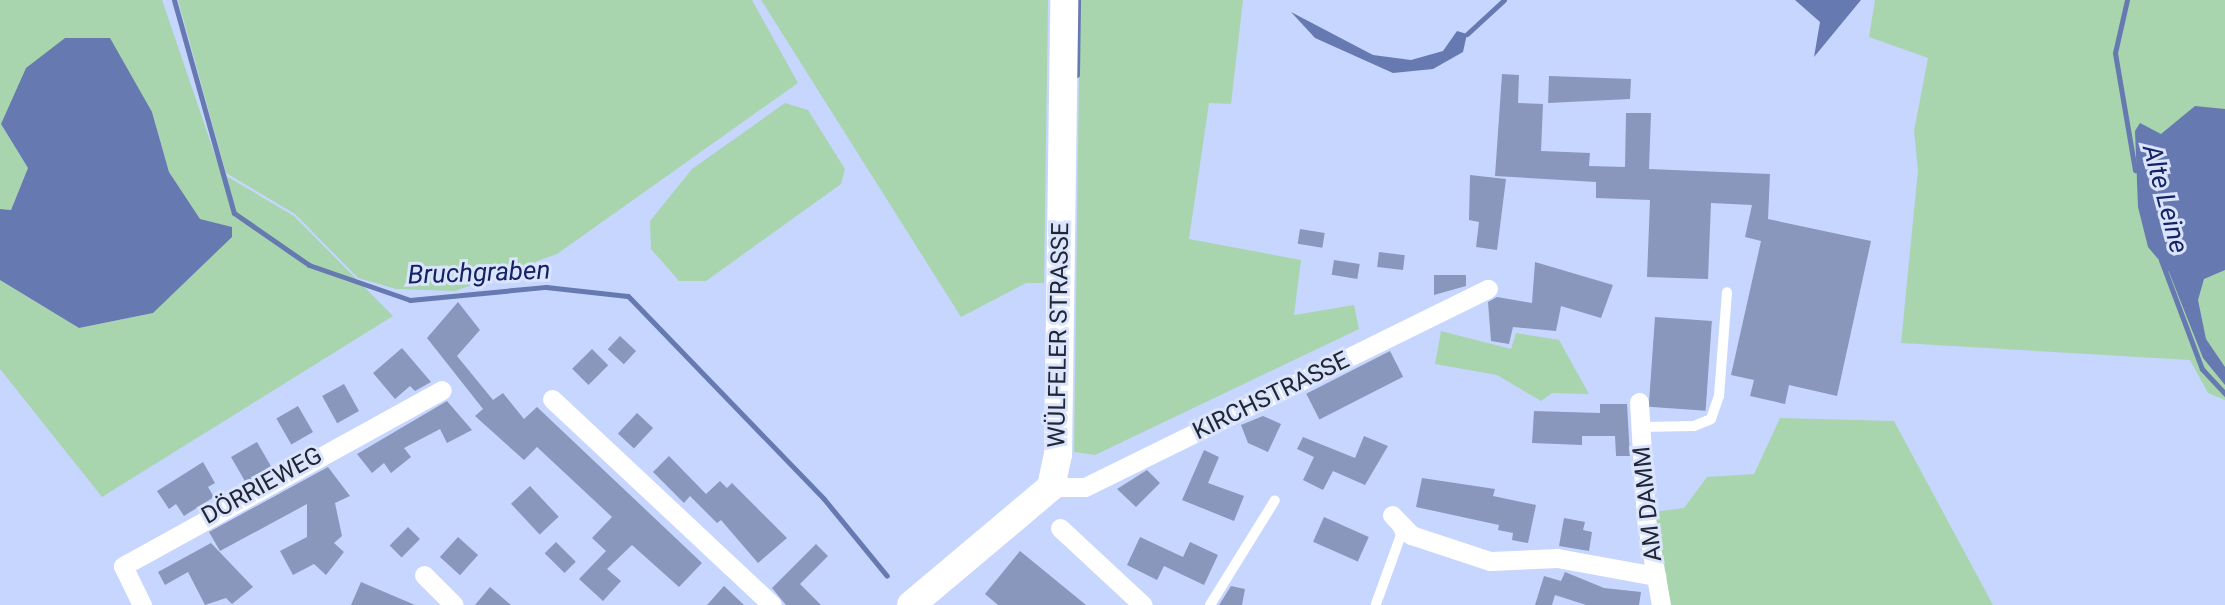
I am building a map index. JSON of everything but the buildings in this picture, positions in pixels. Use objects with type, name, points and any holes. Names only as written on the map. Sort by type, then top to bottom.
[{"type":"main road","name":"WÜLFELER STRASSE","points":[[1051,486],[1058,455],[1064,0]]},
{"type":"main road","points":[[911,605],[1051,486]]},
{"type":"street","name":"KIRCHSTRASSE","points":[[1051,486],[1084,487],[1488,289]]},
{"type":"street","name":"DÖRRIEWEG","points":[[142,605],[122,566],[442,390]]},
{"type":"street","points":[[552,400],[772,605]]},
{"type":"street","name":"AM DAMM","points":[[1639,402],[1661,605]]},
{"type":"street","points":[[1392,515],[1411,535],[1490,561],[1557,558],[1656,576]]},
{"type":"street","points":[[1060,528],[1143,605]]},
{"type":"street","points":[[424,575],[454,605]]},
{"type":"lane","points":[[1640,427],[1694,426],[1711,419],[1719,396],[1727,292]]},
{"type":"lane","points":[[1209,605],[1275,500]]},
{"type":"lane","points":[[1377,604],[1401,535],[1392,515]]},
{"type":"green space","points":[[0,0],[162,0],[221,173],[294,216],[393,316],[102,497],[0,369],[0,280],[79,328],[153,313],[232,227],[200,220],[169,172],[152,112],[1,124],[28,168],[11,210],[0,209]]},
{"type":"green space","points":[[178,0],[752,0],[798,83],[557,254],[455,291],[396,289],[358,278],[295,214],[226,173]]},
{"type":"green space","points":[[761,0],[1048,0],[1044,283],[1026,283],[961,317]]},
{"type":"green space","points":[[1080,0],[1243,0],[1231,104],[1209,103],[1189,239],[1301,260],[1294,315],[1354,305],[1359,329],[1095,455],[1074,452]]},
{"type":"green space","points":[[1875,0],[2225,0],[2225,400],[2208,393],[2190,360],[1901,343],[1918,170],[1914,131],[1928,58],[1869,37]]},
{"type":"green space","points":[[785,103],[808,110],[845,169],[841,184],[706,281],[679,281],[651,249],[650,221],[692,169]]},
{"type":"green space","points":[[1441,331],[1511,349],[1516,333],[1559,340],[1589,394],[1552,393],[1541,401],[1497,375],[1435,364]]},
{"type":"green space","points":[[1780,418],[1894,421],[1993,605],[1667,605],[1654,512],[1684,508],[1707,477],[1754,474]]},
{"type":"water","points":[[1795,0],[1861,0],[1814,57],[1820,22]]},
{"type":"water","points":[[1291,12],[1373,55],[1411,60],[1443,51],[1457,31],[1467,34],[1463,52],[1433,69],[1393,73],[1315,38]]},
{"type":"water","points":[[65,38],[110,38],[152,112],[169,172],[200,219],[232,227],[232,237],[153,313],[79,328],[0,280],[0,209],[11,210],[28,168],[1,124],[26,68]]},
{"type":"water","points":[[2195,106],[2225,109],[2225,270],[2204,279],[2198,300],[2206,339],[2225,367],[2225,385],[2203,358],[2169,272],[2148,247],[2138,207],[2135,131],[2140,123],[2161,134]]},
{"type":"waterway","name":"Bruchgraben","points":[[174,0],[234,213],[309,265],[410,300],[546,287],[628,296],[824,499],[887,576]]},
{"type":"waterway","points":[[1077,75],[1078,0]]},
{"type":"waterway","points":[[1467,34],[1504,0]]},
{"type":"waterway","name":"Alte Leine","points":[[2127,0],[2115,53],[2135,170]]},
{"type":"waterway","name":"Alte Leine","points":[[2161,260],[2202,369],[2225,394]]}]
